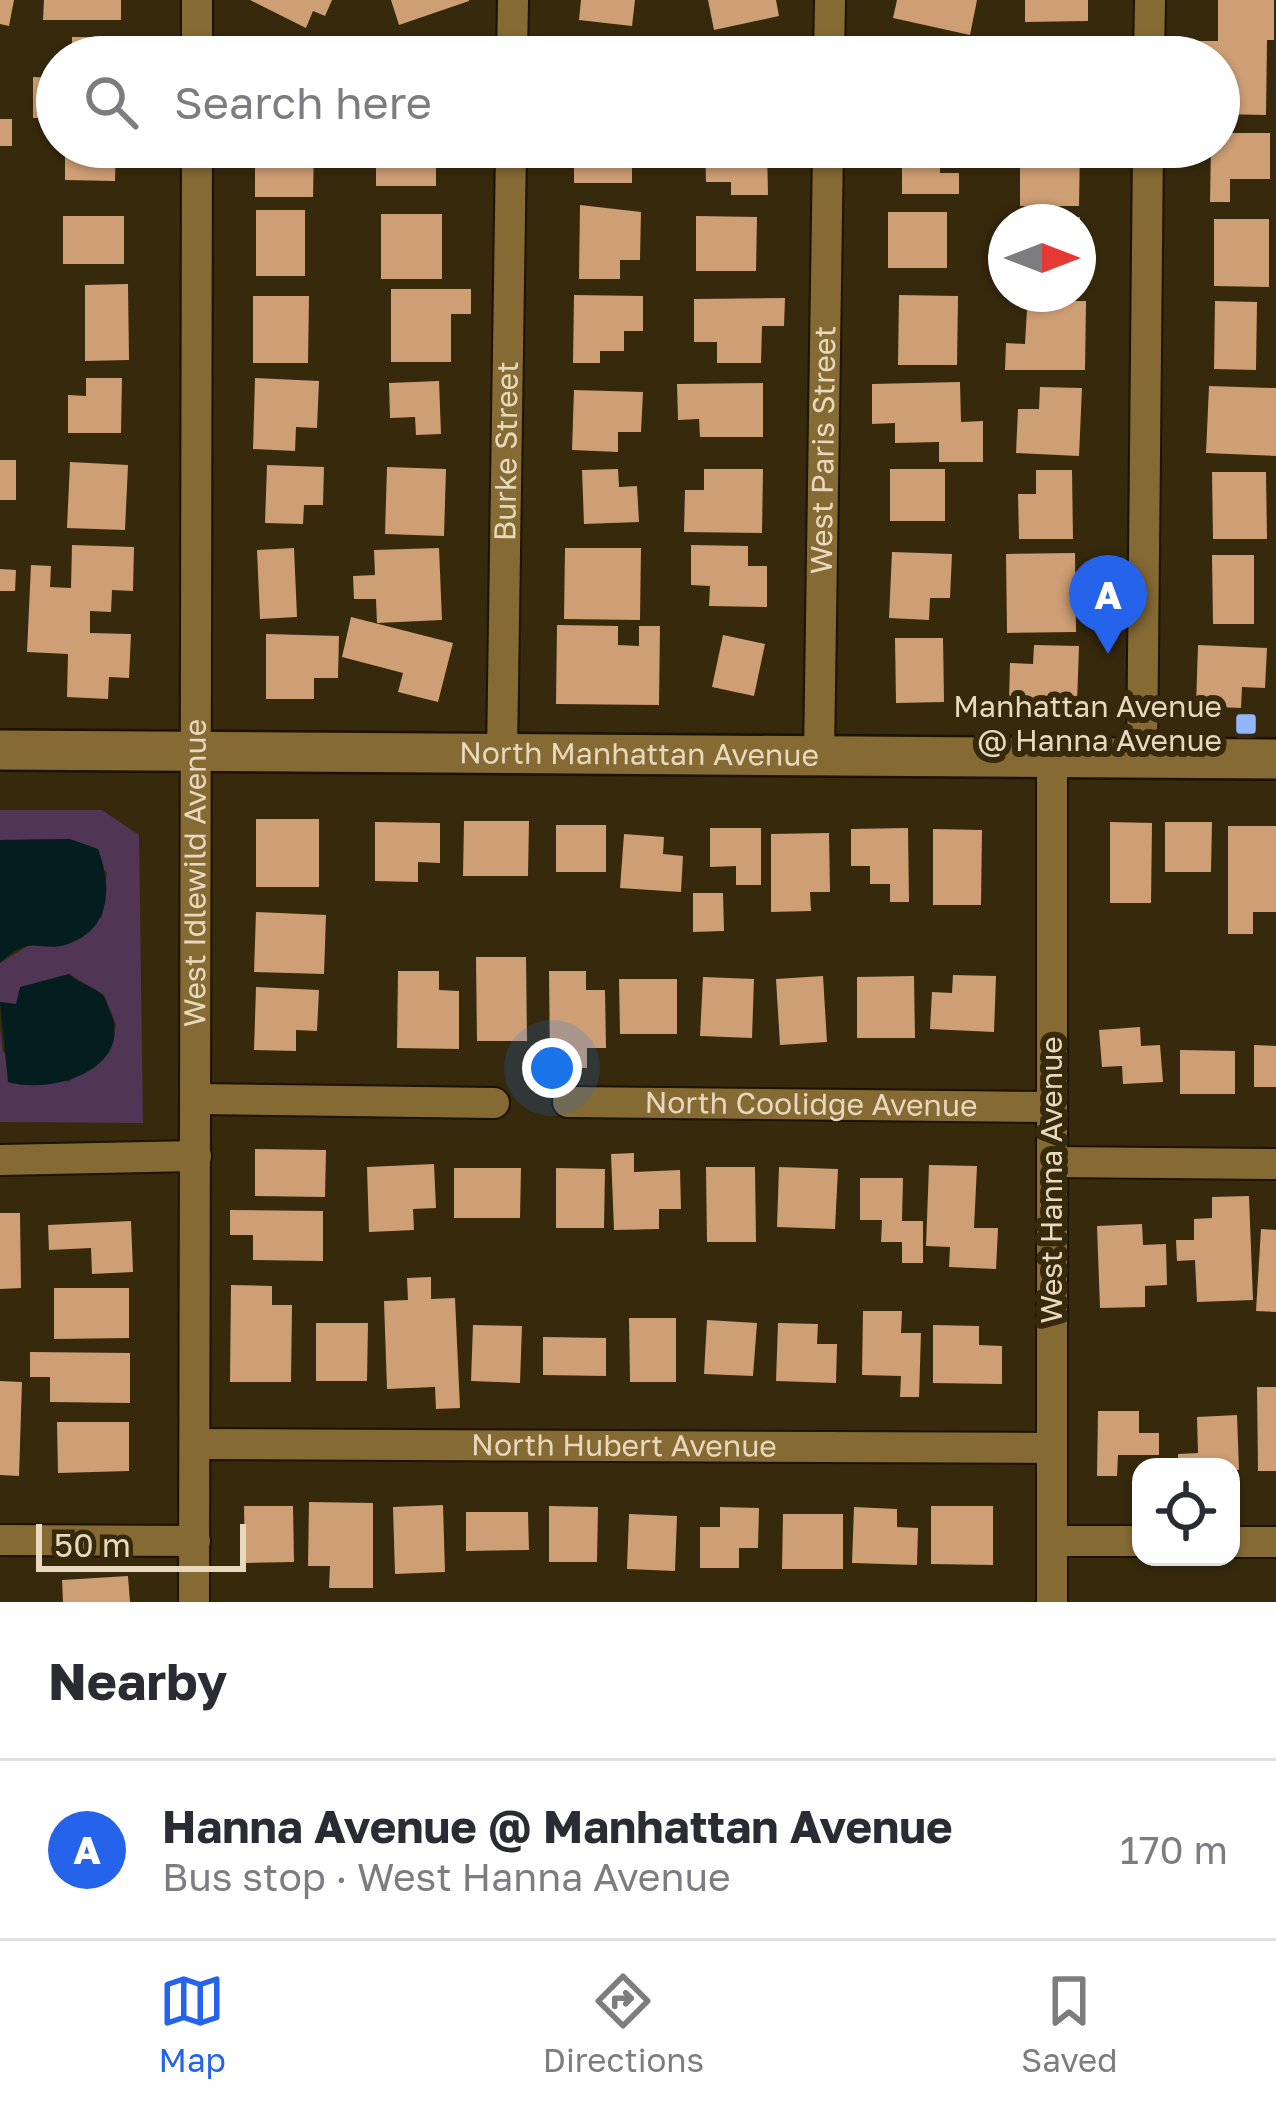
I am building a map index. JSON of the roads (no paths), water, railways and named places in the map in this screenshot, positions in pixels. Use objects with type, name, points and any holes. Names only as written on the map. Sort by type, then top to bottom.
[{"type":"street","points":[[197,0],[197,36]]},
{"type":"street","points":[[512,36],[513,0]]},
{"type":"street","points":[[829,36],[830,0]]},
{"type":"street","points":[[1149,36],[1150,0]]},
{"type":"street","name":"West Idlewild Avenue","points":[[194,1602],[197,168]]},
{"type":"street","name":"Burke Street","points":[[502,754],[511,168]]},
{"type":"street","name":"West Paris Street","points":[[819,756],[828,168]]},
{"type":"street","points":[[1142,758],[1148,168]]},
{"type":"street","name":"North Manhattan Avenue","points":[[0,750],[1276,759]]},
{"type":"street","name":"West Hanna Avenue","points":[[1052,757],[1052,1602]]},
{"type":"street","points":[[196,1099],[494,1103]]},
{"type":"street","name":"North Coolidge Avenue","points":[[568,1102],[1052,1107]]},
{"type":"street","points":[[0,1160],[196,1156]]},
{"type":"street","points":[[1052,1162],[1276,1164]]},
{"type":"street","name":"North Hubert Avenue","points":[[195,1444],[1052,1448]]},
{"type":"street","points":[[0,1540],[195,1541]]},
{"type":"street","points":[[1052,1541],[1132,1541]]},
{"type":"street","points":[[1240,1542],[1276,1542]]},
{"type":"water","points":[[70,839],[98,849],[106,891],[101,917],[68,944],[21,948],[0,963],[0,840]]},
{"type":"water","points":[[69,974],[105,998],[115,1031],[111,1048],[85,1073],[66,1081],[46,1085],[8,1082],[0,1002],[16,1004],[20,987]]},
{"type":"place","name":"Hanna Avenue @ Manhattan Avenue","points":[[1108,654]]},
{"type":"place","name":"Manhattan Avenue @ Hanna Avenue","points":[[1246,724]]}]
